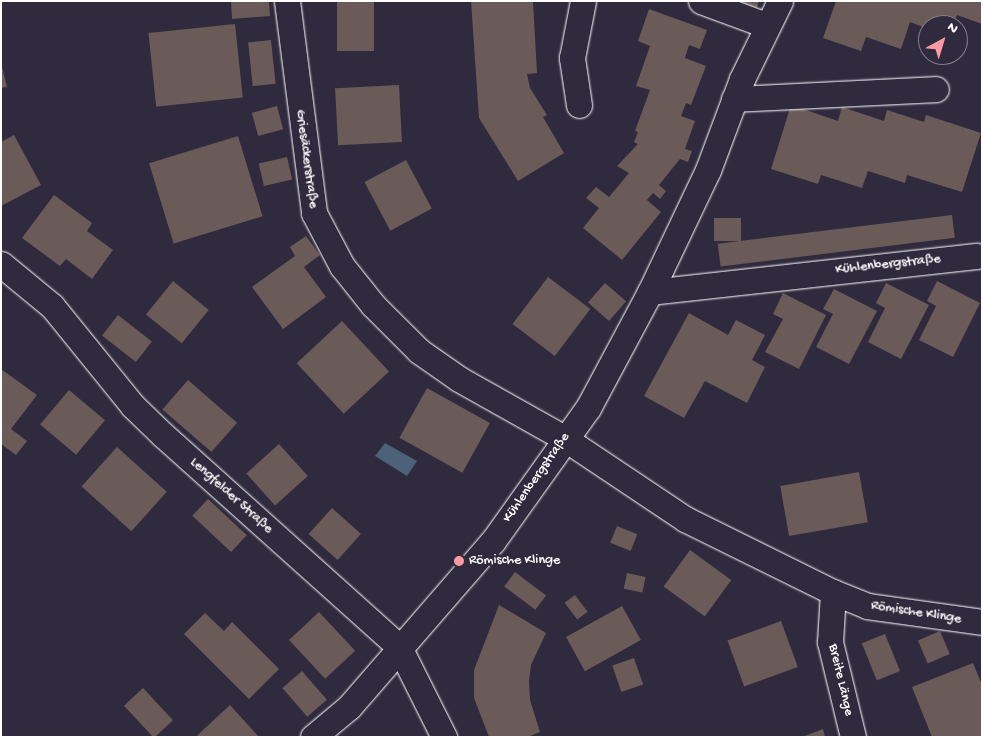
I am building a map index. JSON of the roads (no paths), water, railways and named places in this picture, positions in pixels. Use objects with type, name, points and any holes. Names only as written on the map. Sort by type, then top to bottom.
[{"type":"street","name":"Griesäckerstraße","points":[[288,1],[314,213],[342,266],[372,305],[419,351],[459,379],[564,438]]},
{"type":"street","points":[[579,105],[572,58],[583,1]]},
{"type":"street","points":[[701,1],[766,26]]},
{"type":"street","name":"Kühlenbergstraße","points":[[313,737],[349,707],[399,646],[493,541],[564,438],[588,408],[650,292],[708,170],[734,99],[766,26],[780,1]]},
{"type":"street","points":[[734,99],[936,90]]},
{"type":"street","name":"Kühlenbergstraße","points":[[650,292],[976,256]]},
{"type":"street","name":"Lengfelder Straße","points":[[1,264],[52,306],[133,406],[162,435],[399,646],[444,737]]},
{"type":"street","name":"Römische Klinge","points":[[564,438],[685,519],[833,592],[867,606],[982,622]]},
{"type":"street","name":"Breite Länge","points":[[833,592],[830,642],[853,737]]},
{"type":"water","points":[[385,443],[417,461],[407,476],[375,456]]},
{"type":"place","name":"Römische Klinge","points":[[459,561]]}]
